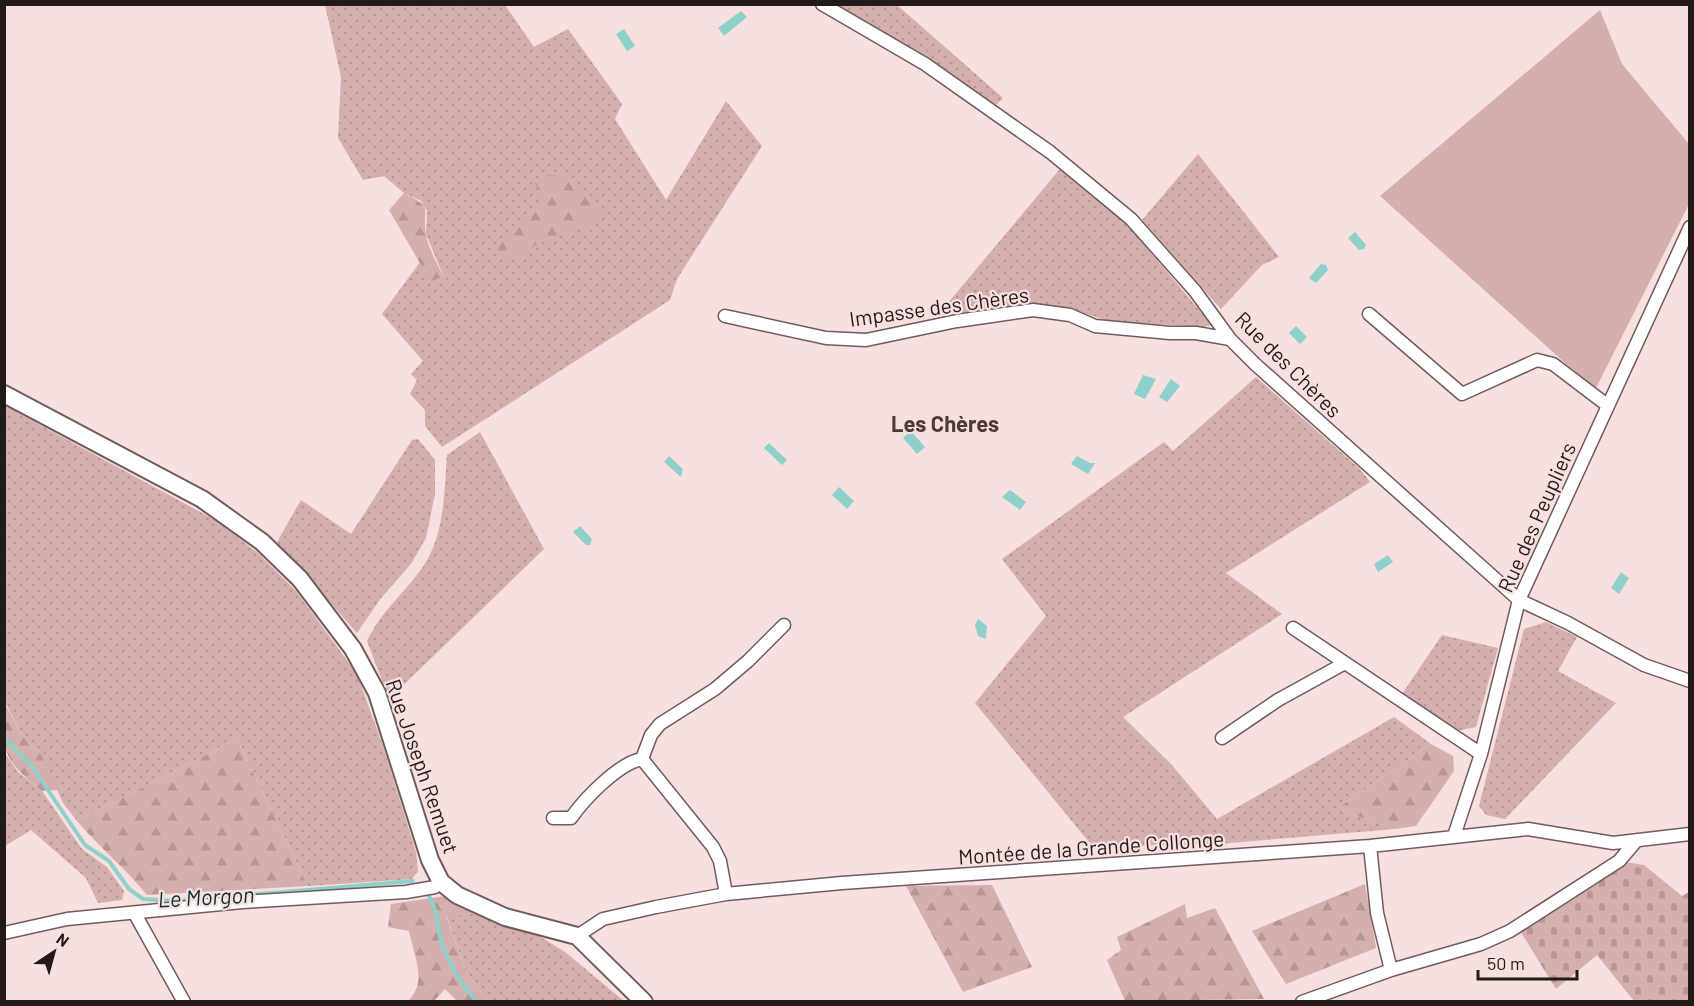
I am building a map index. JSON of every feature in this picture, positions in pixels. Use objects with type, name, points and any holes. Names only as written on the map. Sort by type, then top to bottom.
[{"type":"street","name":"Rue des Chères","points":[[822,4],[925,64],[1059,159],[1131,219],[1195,291],[1230,339],[1285,393],[1519,600],[1568,623],[1644,665],[1689,681]]},
{"type":"street","name":"Rue des Peupliers","points":[[1454,836],[1480,754],[1519,600],[1689,227]]},
{"type":"street","name":"Impasse des Chères","points":[[724,316],[826,338],[866,340],[957,321],[1033,310],[1070,315],[1095,326],[1196,333],[1230,339]]},
{"type":"street","points":[[1369,314],[1462,394],[1537,360],[1553,364],[1607,405]]},
{"type":"street","name":"Rue Joseph Remuet","points":[[4,394],[201,499],[262,542],[300,579],[353,649],[377,693],[430,860],[441,882],[457,895],[505,917],[577,936],[644,1002]]},
{"type":"street","points":[[642,759],[651,735],[660,724],[715,689],[748,661],[784,625]]},
{"type":"street","points":[[1293,628],[1480,754]]},
{"type":"street","points":[[1222,738],[1278,700],[1346,663]]},
{"type":"street","points":[[553,818],[571,818],[584,801],[630,761],[642,759]]},
{"type":"street","points":[[642,759],[713,847],[720,861],[726,894]]},
{"type":"street","name":"Montée de la Grande Collonge","points":[[577,936],[603,919],[726,894],[1371,846],[1528,830],[1613,843],[1689,834]]},
{"type":"street","points":[[1302,1002],[1391,970],[1481,944],[1510,930],[1619,861],[1637,840]]},
{"type":"street","points":[[1371,846],[1377,913],[1391,970]]},
{"type":"street","points":[[4,933],[67,919],[242,902],[406,892],[435,887],[441,882]]},
{"type":"street","points":[[135,914],[184,1002]]},
{"type":"green space","points":[[325,5],[505,5],[534,47],[568,29],[622,104],[615,119],[666,200],[726,101],[762,146],[677,279],[670,300],[442,447],[425,426],[425,410],[410,394],[417,380],[411,374],[423,361],[382,314],[420,262],[431,281],[443,275],[426,234],[427,211],[421,201],[404,193],[384,176],[363,180],[338,138],[341,77]]},
{"type":"green space","points":[[832,5],[897,5],[1003,98],[996,105]]},
{"type":"green space","points":[[1600,10],[1622,64],[1689,144],[1689,204],[1595,390],[1380,196]]},
{"type":"green space","points":[[1198,154],[1279,257],[1262,265],[1221,309],[1142,220]]},
{"type":"green space","points":[[1060,169],[1125,222],[1212,325],[1203,327],[1109,321],[1064,307],[1018,307],[960,313],[942,310]]},
{"type":"green space","points":[[544,174],[562,176],[602,207],[595,222],[536,245],[520,256],[500,256],[493,249],[544,199],[535,183]]},
{"type":"green space","points":[[404,193],[420,202],[425,209],[427,239],[443,276],[431,282],[389,210]]},
{"type":"green space","points":[[1256,377],[1360,469],[1370,482],[1226,573],[1282,614],[1123,717],[1171,764],[1217,819],[1394,717],[1431,744],[1342,805],[1344,812],[1395,829],[1218,844],[1093,847],[975,703],[1046,616],[1002,559],[1164,442],[1173,451]]},
{"type":"green space","points":[[5,406],[215,520],[258,553],[296,591],[357,674],[384,749],[416,852],[418,871],[412,879],[308,886],[237,739],[77,821],[63,803],[40,752],[23,737],[5,702]]},
{"type":"green space","points":[[480,432],[544,549],[389,699],[367,641],[385,613],[428,558],[442,515],[447,455]]},
{"type":"green space","points":[[418,439],[435,460],[435,494],[426,538],[411,564],[381,598],[357,633],[277,542],[301,500],[351,534],[412,440]]},
{"type":"green space","points":[[1546,622],[1577,637],[1558,671],[1616,703],[1505,819],[1486,815],[1479,806],[1524,629]]},
{"type":"green space","points":[[1442,635],[1498,648],[1476,727],[1456,731],[1402,694]]},
{"type":"green space","points":[[4,702],[23,737],[40,752],[58,790],[42,791],[28,780],[12,762],[5,744]]},
{"type":"green space","points":[[237,739],[308,886],[147,895],[77,821]]},
{"type":"green space","points":[[1431,744],[1453,756],[1454,771],[1416,826],[1395,829],[1344,812],[1342,805]]},
{"type":"green space","points":[[4,752],[18,772],[42,791],[82,849],[107,867],[124,891],[122,900],[98,903],[86,878],[31,830],[5,846]]},
{"type":"green space","points":[[1619,861],[1644,865],[1682,896],[1689,892],[1689,1001],[1634,1001],[1597,955],[1556,989],[1517,926]]},
{"type":"green space","points":[[1365,884],[1376,948],[1286,984],[1252,931]]},
{"type":"green space","points":[[992,885],[1032,967],[963,992],[906,886]]},
{"type":"green space","points":[[445,896],[482,913],[446,916],[467,974],[488,1001],[457,1001],[445,989],[434,1001],[408,1001],[417,986],[418,968],[409,931],[388,927],[391,904]]},
{"type":"green space","points":[[1185,904],[1187,918],[1215,908],[1264,999],[1125,1001],[1107,960],[1121,950],[1117,937]]},
{"type":"green space","points":[[482,913],[526,928],[565,952],[624,1001],[488,1001],[467,974],[446,915]]},
{"type":"water","points":[[741,11],[747,17],[724,36],[718,28]]},
{"type":"water","points":[[624,29],[635,46],[627,51],[616,34]]},
{"type":"water","points":[[1355,232],[1366,245],[1364,249],[1359,250],[1348,238]]},
{"type":"water","points":[[1321,264],[1326,265],[1328,270],[1316,283],[1309,278]]},
{"type":"water","points":[[1296,326],[1307,337],[1300,344],[1289,333]]},
{"type":"water","points":[[1143,375],[1156,379],[1145,399],[1134,394]]},
{"type":"water","points":[[1171,379],[1180,386],[1167,402],[1159,397]]},
{"type":"water","points":[[911,431],[925,447],[917,454],[903,438]]},
{"type":"water","points":[[769,443],[787,460],[782,465],[764,448]]},
{"type":"water","points":[[669,456],[683,469],[681,477],[664,462]]},
{"type":"water","points":[[1077,456],[1090,463],[1095,463],[1088,474],[1071,464]]},
{"type":"water","points":[[839,487],[854,501],[847,509],[832,495]]},
{"type":"water","points":[[1010,490],[1026,502],[1020,510],[1002,497]]},
{"type":"water","points":[[580,526],[592,539],[590,545],[586,545],[573,532]]},
{"type":"water","points":[[1388,555],[1393,562],[1378,572],[1374,564]]},
{"type":"water","points":[[1621,572],[1629,578],[1619,594],[1611,588]]},
{"type":"water","points":[[978,619],[987,626],[986,639],[978,636],[975,625]]},
{"type":"waterway","name":"Le Morgon","points":[[4,734],[6,740],[31,765],[85,845],[109,861],[129,889],[143,899],[177,901],[413,881]]},
{"type":"waterway","name":"Le Morgon","points":[[428,894],[434,908],[445,952],[457,975],[477,1002]]},
{"type":"district","name":"Les Chères","points":[[945,423]]}]
